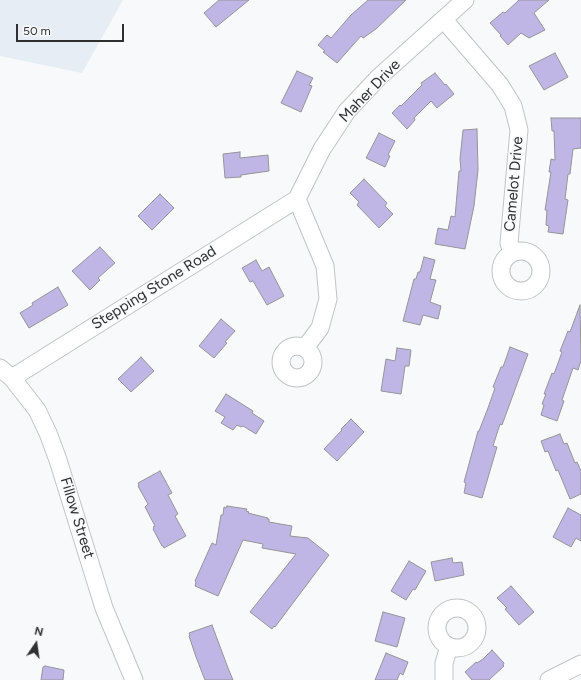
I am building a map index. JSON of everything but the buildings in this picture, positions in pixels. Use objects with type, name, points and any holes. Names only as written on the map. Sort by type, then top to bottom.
[{"type":"street","name":"Maher Drive","points":[[297,199],[322,149],[347,111],[379,78],[465,0]]},
{"type":"street","name":"Camelot Drive","points":[[444,20],[500,86],[513,106],[519,130],[509,242],[512,253]]},
{"type":"street","points":[[297,199],[325,266],[328,299],[320,328],[305,348]]},
{"type":"street","name":"Stepping Stone Road","points":[[6,373],[297,199]]},
{"type":"street","name":"Fillow Street","points":[[6,373],[37,410],[48,433],[58,460],[104,608],[134,680]]},
{"type":"street","points":[[444,680],[444,662],[449,647]]},
{"type":"street","points":[[549,680],[581,664]]},
{"type":"shaded area","points":[[0,0],[123,0],[82,73],[0,56]]}]
